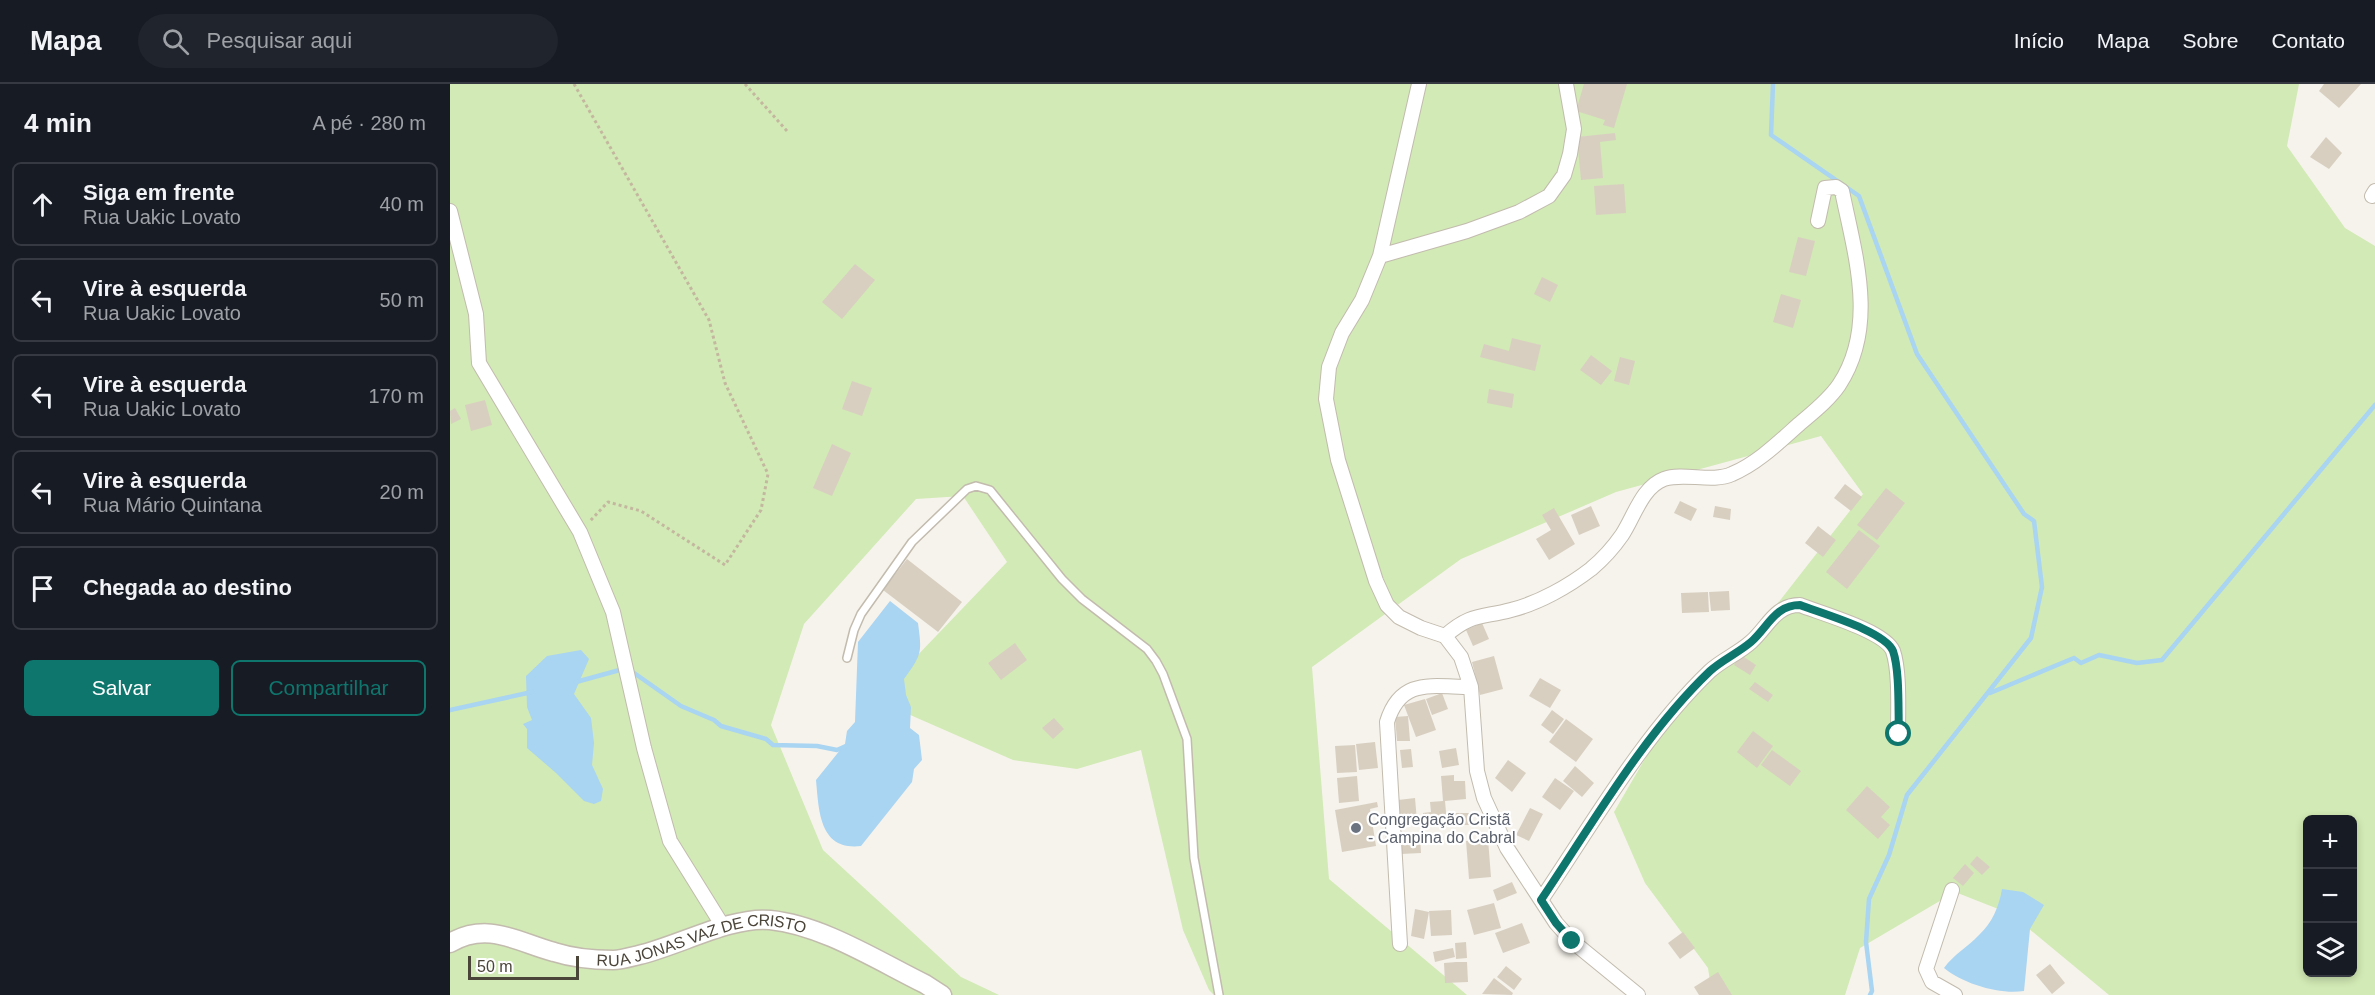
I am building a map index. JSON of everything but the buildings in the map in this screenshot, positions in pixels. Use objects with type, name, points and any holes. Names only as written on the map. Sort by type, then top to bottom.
[{"type":"street","points":[[1419,84],[1380,256],[1362,300],[1342,333],[1329,367],[1326,399],[1338,460],[1376,581],[1387,605],[1399,617],[1445,636],[1461,657],[1471,687],[1477,771],[1484,798],[1507,848],[1556,923],[1572,941],[1638,995]]},
{"type":"street","points":[[1380,256],[1467,231],[1519,212],[1549,196],[1564,175],[1574,129],[1566,84]]},
{"type":"street","points":[[1445,636],[1460,622],[1473,617],[1512,610],[1540,599],[1583,575],[1610,551],[1655,483],[1666,478],[1730,476],[1770,450],[1822,405],[1838,386],[1852,361],[1860,330],[1862,304],[1858,269],[1842,191],[1836,187],[1825,188],[1818,221]]},
{"type":"street","points":[[450,211],[476,314],[480,363],[580,532],[613,612],[670,841],[724,928]]},
{"type":"street","points":[[1541,900],[1647,743],[1712,670],[1750,642],[1779,609],[1789,605],[1800,605],[1874,634],[1886,641],[1892,650],[1895,664],[1899,734]]},
{"type":"street","points":[[1400,944],[1387,722],[1392,705],[1402,694],[1418,687],[1471,687]]},
{"type":"street","points":[[1952,890],[1926,969],[1932,982],[1955,995]]},
{"type":"street","name":"RUA JONAS VAZ DE CRISTO","points":[[450,943],[480,933],[502,934],[554,952],[589,959],[616,960],[653,951],[738,923],[769,920],[809,927],[925,984],[942,995]]},
{"type":"lane","points":[[847,658],[854,630],[861,614],[912,542],[967,489],[975,486],[990,490],[1062,579],[1082,599],[1147,650],[1163,674],[1187,739],[1194,858],[1219,995]]},
{"type":"path","points":[[574,84],[709,320],[725,383],[768,474],[761,510],[725,565],[641,511],[608,502],[590,522]]},
{"type":"path","points":[[745,84],[787,131]]},
{"type":"green space","points":[[450,84],[2299,84],[2287,146],[2345,228],[2375,246],[2375,995],[2109,995],[2011,914],[1955,892],[1860,948],[1845,995],[1712,995],[1708,968],[1645,883],[1614,812],[1660,733],[1742,649],[1863,494],[1821,436],[1616,492],[1461,559],[1312,667],[1329,879],[1467,995],[1214,995],[1209,990],[1183,930],[1141,750],[1077,769],[1013,760],[908,714],[890,684],[1007,562],[963,496],[916,499],[804,624],[771,725],[823,850],[961,977],[999,995],[450,995]]},
{"type":"water","points":[[890,601],[918,623],[919,653],[904,679],[906,695],[911,707],[910,728],[919,735],[922,760],[914,769],[912,782],[861,846],[847,846],[837,842],[824,826],[818,804],[816,780],[845,744],[847,731],[855,722],[858,642]]},
{"type":"water","points":[[581,650],[589,659],[574,694],[591,718],[594,743],[592,765],[603,789],[601,801],[594,804],[584,801],[527,748],[527,729],[523,724],[532,720],[527,707],[526,676],[547,656]]},
{"type":"water","points":[[2002,889],[2023,892],[2044,905],[2030,929],[2024,991],[2004,991],[1982,987],[1961,979],[1944,968],[1988,925],[1997,908]]},
{"type":"waterway","points":[[1773,84],[1771,135],[1859,196],[1917,354],[2024,514],[2034,521],[2042,587],[2031,638],[1907,795],[1889,855],[1869,899],[1866,942],[1872,991],[1870,995]]},
{"type":"waterway","points":[[1990,693],[2074,658],[2081,663],[2099,655],[2137,663],[2162,660],[2375,405]]},
{"type":"waterway","points":[[576,682],[627,668],[681,706],[714,720],[721,726],[766,739],[773,745],[817,746],[837,750],[846,746]]},
{"type":"waterway","points":[[450,710],[532,692]]},
{"type":"place","name":"Congregação Cristã - Campina do Cabral","points":[[1356,828]]},
{"type":"route","points":[[1572,941],[1556,923],[1541,900],[1647,743],[1712,670],[1750,642],[1764,629],[1779,609],[1789,605],[1800,605],[1874,634],[1886,641],[1892,650],[1895,664],[1899,734]]}]
